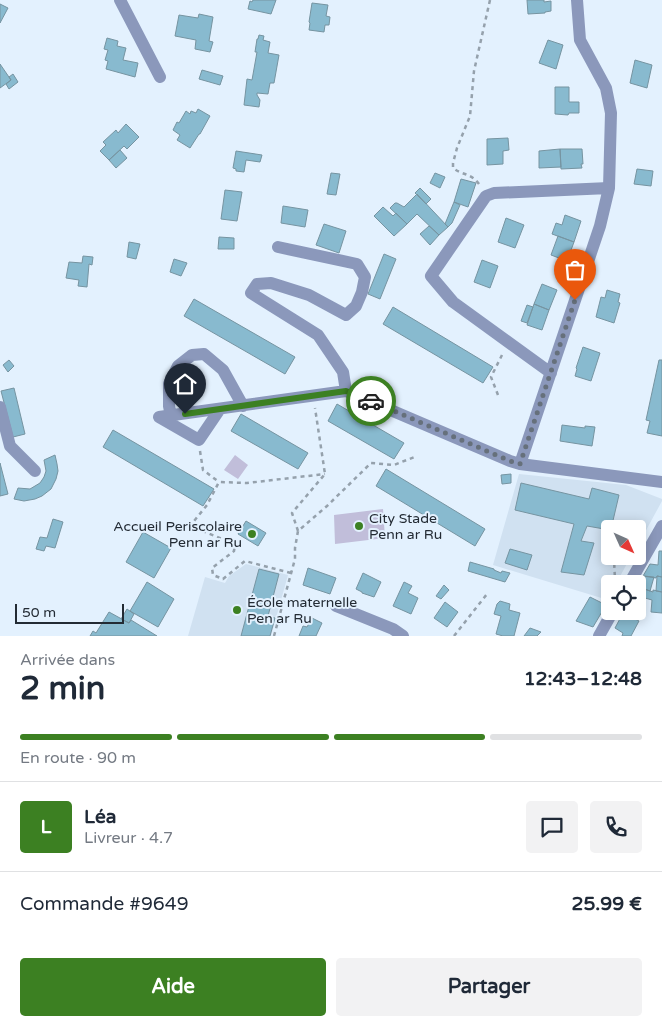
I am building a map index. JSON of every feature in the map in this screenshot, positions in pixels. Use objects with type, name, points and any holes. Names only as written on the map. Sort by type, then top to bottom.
[{"type":"street","points":[[120,0],[160,77]]},
{"type":"street","points":[[520,464],[600,226],[609,188],[611,113],[606,88],[580,40],[577,0]]},
{"type":"street","points":[[551,373],[453,302],[431,276],[486,196],[494,193],[609,188]]},
{"type":"street","points":[[278,247],[357,264],[365,277],[362,292],[356,306],[346,315],[309,295],[272,283],[257,284],[251,293],[318,335],[343,372],[346,391]]},
{"type":"street","points":[[171,416],[169,384],[178,366],[192,355],[204,354],[222,370],[243,406]]},
{"type":"street","points":[[220,409],[199,440],[158,418],[220,409],[313,396],[346,391],[520,464],[662,482]]},
{"type":"street","points":[[0,407],[10,446],[35,471]]},
{"type":"street","points":[[634,575],[662,526]]},
{"type":"street","points":[[336,606],[393,629],[403,636]]},
{"type":"street","points":[[599,636],[608,620]]},
{"type":"path","points":[[486,196],[478,182],[472,176],[456,171],[453,168],[453,163],[470,116],[474,71],[490,0]]},
{"type":"path","points":[[498,395],[491,377],[508,342]]},
{"type":"path","points":[[274,636],[295,559],[298,530],[292,513],[324,474],[313,396]]},
{"type":"path","points":[[199,440],[203,470],[219,482],[247,484],[324,474]]},
{"type":"path","points":[[298,530],[327,506],[371,463],[394,465],[417,456]]},
{"type":"path","points":[[219,482],[207,505],[190,526],[235,544],[234,551],[212,568],[213,575],[223,579],[245,561],[291,573]]},
{"type":"path","points":[[454,636],[487,594]]},
{"type":"shaded area","points":[[235,455],[248,465],[238,479],[224,470]]},
{"type":"shaded area","points":[[519,474],[626,485],[662,499],[646,530],[646,520],[601,520],[601,565],[626,565],[621,575],[601,575],[601,598],[493,565]]},
{"type":"shaded area","name":"City Stade Penn ar Ru","points":[[383,509],[385,538],[335,544],[334,515]]},
{"type":"shaded area","name":"École maternelle Pen ar Ru","points":[[246,564],[288,575],[271,636],[188,636],[205,577],[225,583],[229,576]]},
{"type":"building","points":[[253,0],[276,0],[271,14],[248,9],[250,1],[252,2]]},
{"type":"building","points":[[527,0],[551,1],[551,11],[528,14]]},
{"type":"building","points":[[312,3],[328,5],[326,16],[330,17],[329,25],[325,25],[324,32],[309,30]]},
{"type":"building","points":[[0,4],[8,8],[0,23]]},
{"type":"building","points":[[199,14],[213,17],[209,41],[213,42],[210,52],[195,49],[196,40],[175,36],[179,15],[198,18]]},
{"type":"building","points":[[259,35],[264,36],[263,40],[270,42],[268,53],[279,55],[274,83],[270,83],[268,94],[257,93],[260,100],[259,107],[244,105],[247,79],[252,80]]},
{"type":"building","points":[[107,38],[118,41],[117,46],[126,48],[123,60],[138,63],[135,77],[106,69],[108,61],[105,60],[108,50],[104,49]]},
{"type":"building","points":[[548,40],[563,45],[556,69],[539,63]]},
{"type":"building","points":[[635,60],[652,65],[647,88],[630,83]]},
{"type":"building","points":[[0,64],[11,80],[0,88]]},
{"type":"building","points":[[202,70],[223,76],[220,85],[199,79]]},
{"type":"building","points":[[13,74],[18,82],[9,89],[6,84],[11,80],[9,77]]},
{"type":"building","points":[[555,87],[569,87],[569,102],[579,102],[579,113],[569,113],[568,115],[555,114]]},
{"type":"building","points":[[198,109],[210,116],[190,148],[177,140],[180,135],[173,130],[186,111],[190,114],[191,111],[196,113]]},
{"type":"building","points":[[126,124],[139,137],[127,149],[124,146],[109,160],[100,151],[106,145],[103,142],[116,130],[118,133]]},
{"type":"building","points":[[508,138],[509,150],[503,151],[503,164],[487,165],[487,139]]},
{"type":"building","points":[[560,149],[561,167],[539,168],[539,151]]},
{"type":"building","points":[[560,149],[582,149],[582,168],[561,169]]},
{"type":"building","points":[[120,150],[127,158],[116,168],[109,160]]},
{"type":"building","points":[[236,151],[262,155],[260,162],[246,160],[244,172],[236,171],[233,168]]},
{"type":"building","points":[[637,169],[653,171],[651,186],[634,184]]},
{"type":"building","points":[[331,173],[340,174],[336,195],[327,194]]},
{"type":"building","points":[[435,173],[445,177],[440,188],[430,183]]},
{"type":"building","points":[[461,179],[476,183],[468,207],[454,202]]},
{"type":"building","points":[[420,188],[431,199],[426,204],[415,193]]},
{"type":"building","points":[[225,190],[242,192],[237,221],[221,219]]},
{"type":"building","points":[[417,194],[448,227],[439,235],[417,214],[407,224],[390,208],[395,203],[404,207]]},
{"type":"building","points":[[454,202],[460,205],[452,223],[448,227],[445,224]]},
{"type":"building","points":[[283,206],[308,210],[305,227],[281,223]]},
{"type":"building","points":[[383,207],[393,216],[396,213],[407,224],[394,236],[374,216]]},
{"type":"building","points":[[565,215],[581,221],[574,242],[552,234],[556,223],[562,225]]},
{"type":"building","points":[[506,218],[524,225],[515,248],[498,242]]},
{"type":"building","points":[[324,224],[346,231],[339,253],[316,245]]},
{"type":"building","points":[[429,226],[439,235],[430,245],[420,234]]},
{"type":"building","points":[[558,236],[574,242],[567,261],[551,255]]},
{"type":"building","points":[[219,237],[234,238],[234,249],[218,249]]},
{"type":"building","points":[[129,242],[140,244],[136,259],[127,257]]},
{"type":"building","points":[[384,254],[396,259],[380,299],[368,294]]},
{"type":"building","points":[[83,256],[93,257],[92,265],[89,264],[87,287],[78,286],[79,280],[66,278],[69,262],[82,263]]},
{"type":"building","points":[[174,259],[187,263],[181,276],[170,272]]},
{"type":"building","points":[[482,260],[498,266],[490,288],[474,282]]},
{"type":"building","points":[[542,284],[557,290],[549,310],[534,304]]},
{"type":"building","points":[[607,290],[620,294],[618,302],[620,303],[614,323],[596,317],[601,297],[605,298]]},
{"type":"building","points":[[194,299],[295,357],[285,374],[184,316]]},
{"type":"building","points":[[534,304],[549,310],[542,330],[527,325]]},
{"type":"building","points":[[527,305],[533,307],[527,323],[521,321]]},
{"type":"building","points":[[393,307],[493,367],[483,383],[383,324]]},
{"type":"building","points":[[583,347],[600,353],[591,381],[575,376]]},
{"type":"building","points":[[9,360],[14,366],[8,372],[3,365]]},
{"type":"building","points":[[659,360],[662,360],[662,436],[647,433],[650,421],[646,420]]},
{"type":"building","points":[[14,388],[25,434],[13,437],[1,391]]},
{"type":"building","points":[[337,404],[404,443],[394,459],[328,421]]},
{"type":"building","points":[[241,414],[308,453],[298,469],[231,431]]},
{"type":"building","points":[[562,425],[585,428],[585,426],[595,427],[592,446],[560,441]]},
{"type":"building","points":[[113,430],[214,489],[203,506],[103,447]]},
{"type":"building","points":[[55,455],[58,471],[51,489],[35,499],[24,501],[14,499],[18,488],[30,489],[40,483],[46,471],[44,460]]},
{"type":"building","points":[[0,463],[8,494],[0,496]]},
{"type":"building","points":[[386,469],[485,529],[475,546],[376,486]]},
{"type":"building","points":[[511,474],[511,483],[502,484],[501,475]]},
{"type":"building","points":[[521,483],[589,499],[592,488],[619,495],[613,520],[601,520],[601,528],[587,526],[581,541],[594,543],[584,575],[561,572],[574,524],[515,510]]},
{"type":"building","points":[[53,519],[63,522],[55,548],[46,546],[44,551],[36,549],[40,537],[47,538]]},
{"type":"building","name":"Accueil Periscolaire Penn ar Ru","points":[[246,521],[266,533],[258,546],[238,534]]},
{"type":"building","points":[[143,532],[171,548],[154,578],[126,562]]},
{"type":"building","points":[[510,549],[532,555],[527,570],[505,563]]},
{"type":"building","points":[[659,551],[662,551],[662,577],[657,576],[656,578],[644,575],[650,564],[658,565]]},
{"type":"building","points":[[470,562],[501,573],[502,571],[510,573],[505,582],[468,571]]},
{"type":"building","points":[[308,568],[336,578],[330,594],[303,585]]},
{"type":"building","points":[[259,569],[279,574],[268,616],[275,618],[270,636],[241,636]]},
{"type":"building","points":[[363,573],[381,582],[374,597],[356,589]]},
{"type":"building","points":[[646,576],[654,577],[650,591],[646,590]]},
{"type":"building","points":[[657,576],[662,577],[662,592],[656,591]]},
{"type":"building","points":[[147,582],[174,599],[158,627],[130,611]]},
{"type":"building","points":[[404,582],[412,586],[408,593],[418,598],[411,614],[393,606]]},
{"type":"building","points":[[444,585],[449,590],[441,599],[436,596]]},
{"type":"building","points":[[646,590],[662,592],[662,613],[651,612],[652,600],[646,598]]},
{"type":"building","points":[[590,597],[601,602],[601,613],[593,627],[576,621]]},
{"type":"building","points":[[500,601],[510,604],[509,610],[520,613],[514,636],[496,634],[501,616],[494,614]]},
{"type":"building","points":[[445,602],[458,612],[447,627],[434,618]]},
{"type":"building","points":[[127,609],[134,614],[129,623],[121,619]]},
{"type":"building","points":[[109,612],[129,623],[131,620],[157,636],[90,636],[93,631],[96,633]]},
{"type":"building","points":[[312,618],[322,623],[316,636],[299,636],[303,626],[307,627]]},
{"type":"building","points":[[619,620],[639,621],[631,636],[622,636],[623,633],[615,628]]},
{"type":"building","points":[[530,628],[541,632],[537,636],[524,636]]},
{"type":"way so far","points":[[371,401],[520,464],[575,300]]},
{"type":"place","name":"City Stade Penn ar Ru","points":[[359,526]]},
{"type":"place","name":"Accueil Periscolaire Penn ar Ru","points":[[252,534]]},
{"type":"place","name":"École maternelle Pen ar Ru","points":[[237,610]]},
{"type":"route","points":[[185,414],[346,391],[371,401]]}]
